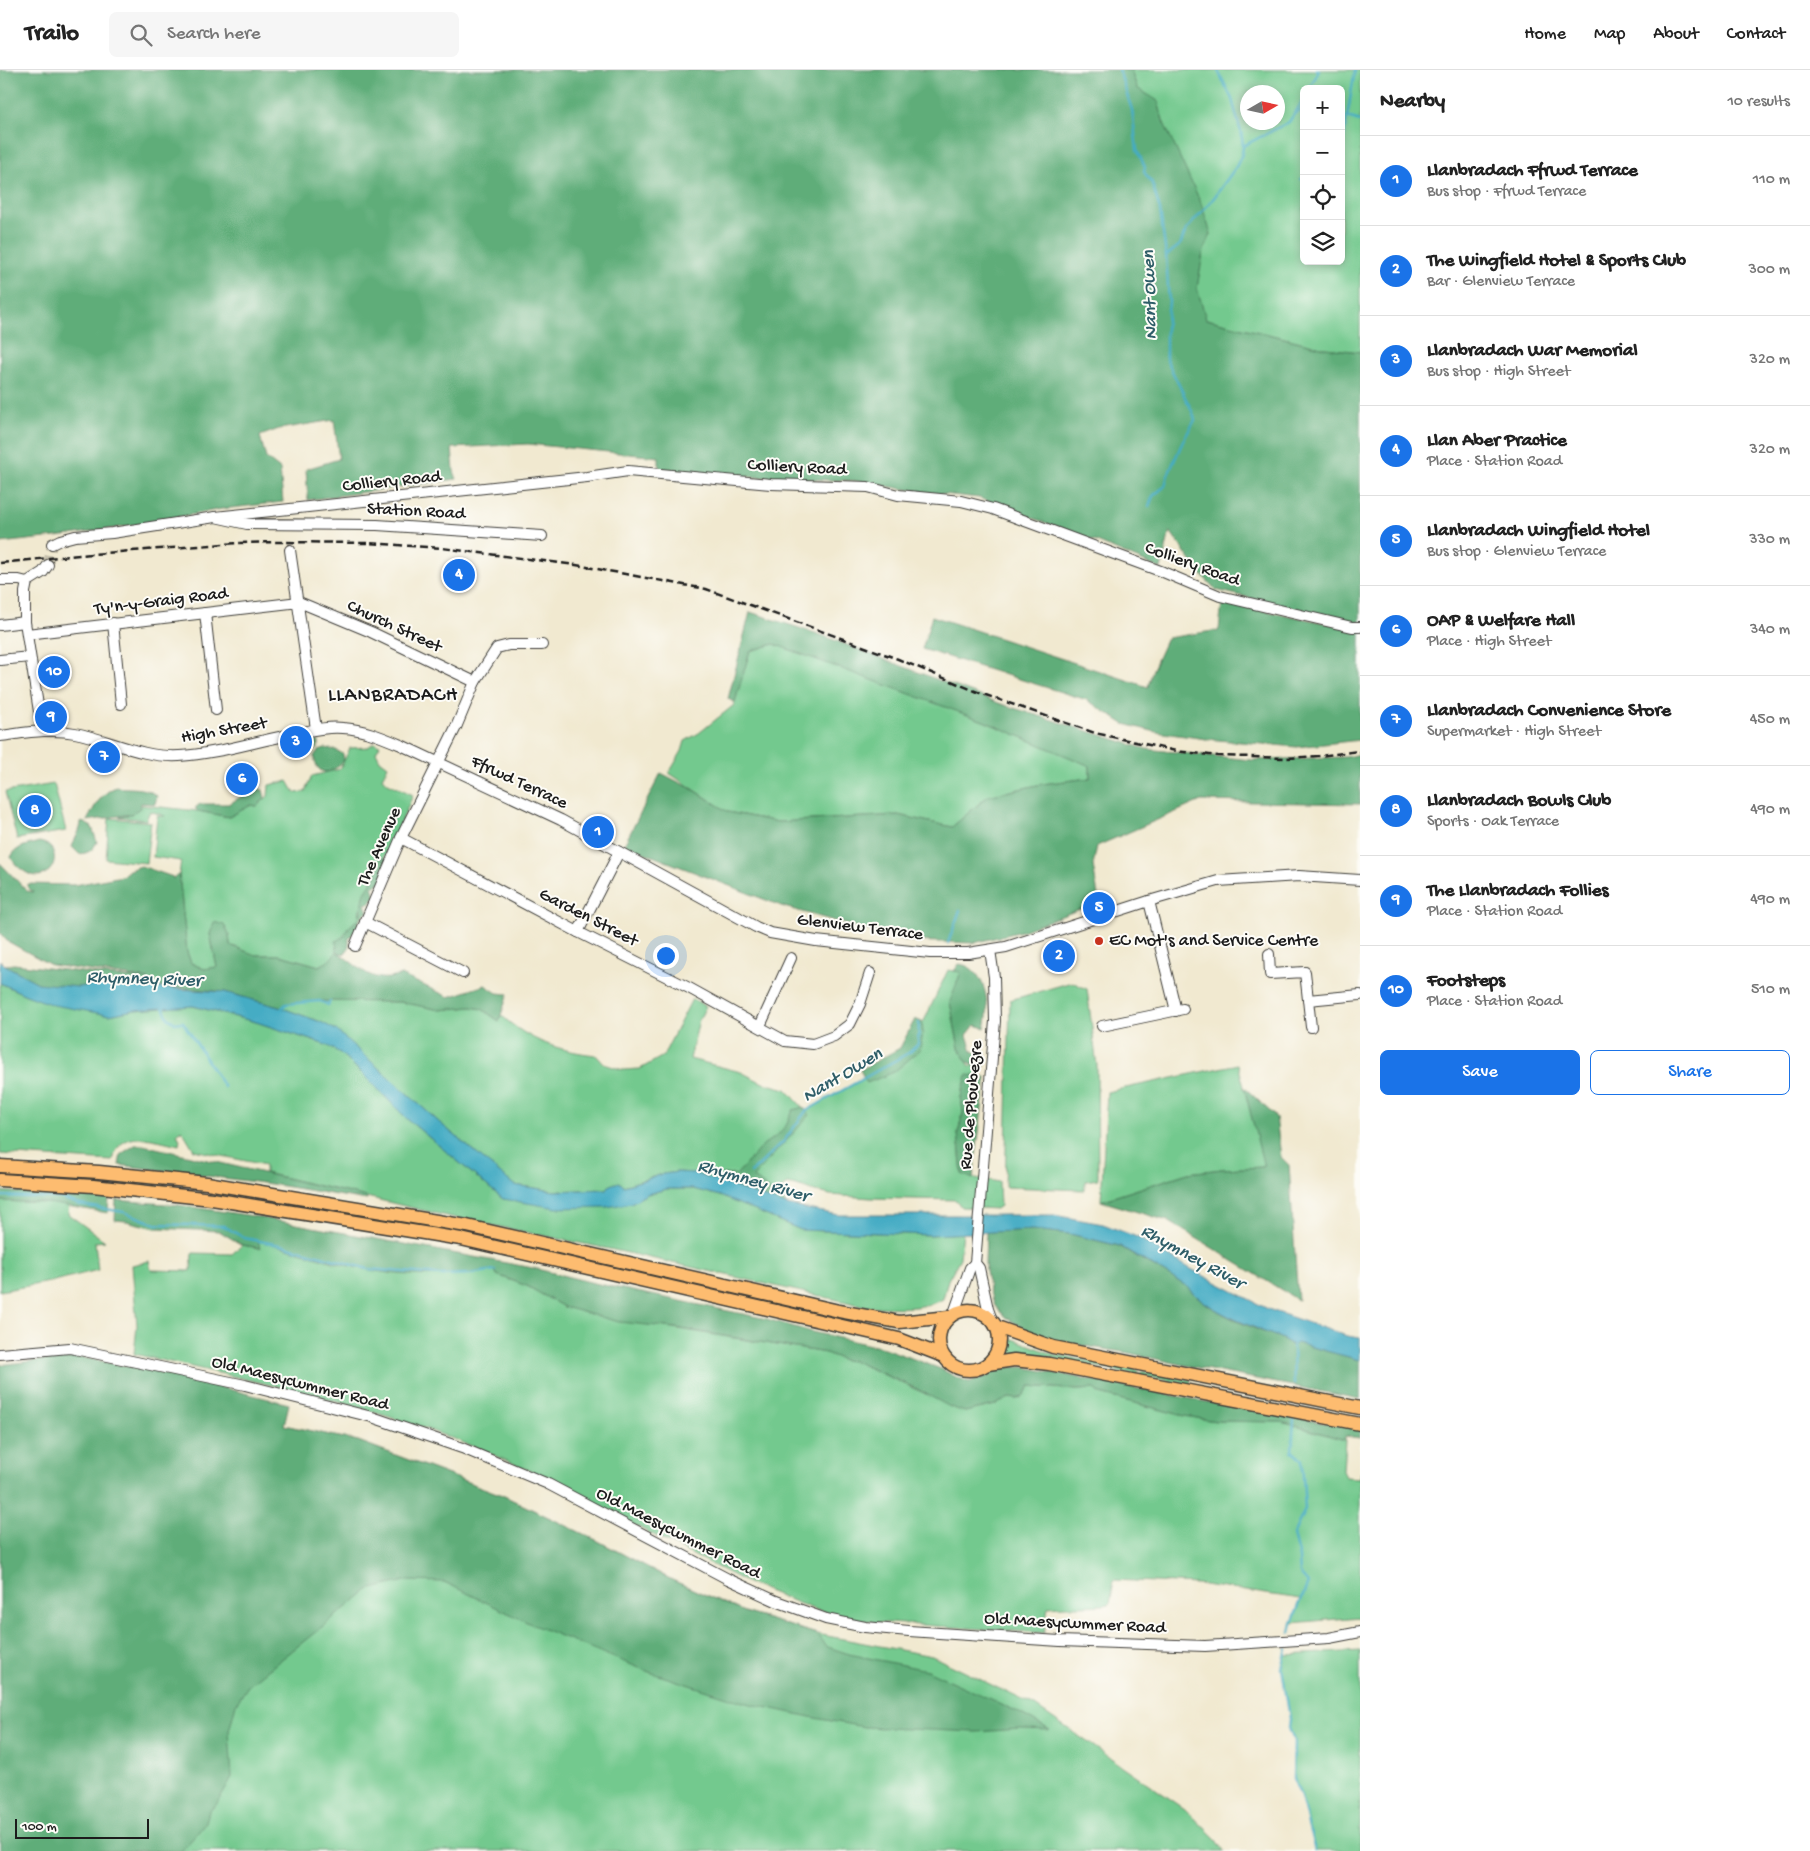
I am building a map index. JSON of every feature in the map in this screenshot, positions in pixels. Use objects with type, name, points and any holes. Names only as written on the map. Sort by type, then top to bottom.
[{"type":"main road","points":[[0,1166],[99,1172],[207,1183],[467,1226],[838,1311],[899,1322],[951,1315],[964,1310],[976,1310],[986,1314],[995,1324],[1000,1337],[995,1357],[988,1364]]},
{"type":"main road","points":[[0,1180],[93,1186],[212,1199],[461,1239],[900,1340],[943,1356],[958,1368],[978,1369],[988,1364],[1014,1360],[1050,1364],[1360,1424]]},
{"type":"main road","points":[[943,1356],[938,1339],[944,1323],[951,1315]]},
{"type":"main road","points":[[995,1324],[1053,1347],[1360,1408]]},
{"type":"street","name":"Colliery Road","points":[[214,517],[628,471],[771,484],[868,487],[898,495],[961,501],[993,509],[1164,572],[1220,596],[1352,627],[1360,627]]},
{"type":"street","name":"Station Road","points":[[52,544],[74,536],[112,533],[214,517],[247,524],[369,525],[542,536]]},
{"type":"street","points":[[290,550],[316,730]]},
{"type":"street","points":[[0,580],[27,582],[44,572],[48,565]]},
{"type":"street","points":[[27,582],[25,622],[42,732]]},
{"type":"street","name":"Ty'n-y-Graig Road","points":[[27,634],[299,602]]},
{"type":"street","name":"Church Street","points":[[299,602],[371,632],[475,682]]},
{"type":"street","points":[[205,613],[216,710]]},
{"type":"street","points":[[0,625],[25,622]]},
{"type":"street","points":[[113,623],[121,704]]},
{"type":"street","name":"The Avenue","points":[[354,946],[401,838],[457,725],[475,682],[496,648],[509,645],[542,645]]},
{"type":"street","points":[[0,660],[30,657]]},
{"type":"street","name":"High Street","points":[[0,736],[42,732],[77,734],[144,754],[178,756],[341,727],[379,736],[437,763]]},
{"type":"street","name":"Ffrwd Terrace","points":[[437,763],[561,820],[617,851]]},
{"type":"street","name":"Garden Street","points":[[401,838],[578,932],[689,988],[785,1041],[813,1044],[834,1036],[850,1024],[860,1004],[870,973]]},
{"type":"street","points":[[578,932],[617,851]]},
{"type":"street","name":"Glenview Terrace","points":[[617,851],[734,916],[770,933],[816,941],[930,953],[968,953],[990,950],[1149,900],[1218,881],[1258,877],[1299,876],[1360,880]]},
{"type":"street","points":[[1102,1026],[1180,1010],[1149,900]]},
{"type":"street","points":[[365,922],[463,973]]},
{"type":"street","name":"Rue de Ploubezre","points":[[951,1315],[970,1268],[975,1263],[995,1021],[994,977],[990,950]]},
{"type":"street","points":[[1269,954],[1270,974],[1305,972],[1311,1027]]},
{"type":"street","points":[[760,1026],[791,958]]},
{"type":"street","points":[[1308,1000],[1360,995]]},
{"type":"street","name":"Rue de Ploubezre","points":[[975,1263],[979,1268],[986,1301],[995,1324]]},
{"type":"street","name":"Old Maesycwmmer Road","points":[[0,1354],[70,1348],[245,1385],[372,1417],[462,1448],[548,1484],[728,1579],[776,1601],[836,1621],[865,1627],[1060,1640],[1205,1646],[1329,1638],[1360,1632]]},
{"type":"green space","points":[[0,70],[1131,70],[1137,88],[1158,101],[1163,121],[1201,203],[1211,234],[1203,253],[1197,288],[1206,319],[1325,348],[1360,352],[1360,622],[1353,622],[1216,590],[1198,571],[1170,531],[1161,569],[1097,542],[979,498],[916,491],[855,481],[707,475],[659,468],[659,457],[528,444],[452,448],[454,471],[457,479],[308,500],[306,469],[339,459],[334,420],[279,429],[260,436],[266,458],[280,469],[283,502],[222,509],[64,536],[0,543]]},
{"type":"green space","points":[[1131,70],[1360,70],[1360,352],[1325,348],[1206,319],[1196,288],[1203,253],[1211,234],[1163,121],[1158,102],[1137,88]]},
{"type":"green space","points":[[1222,602],[1360,630],[1360,740],[1297,747],[1206,739],[1156,732],[1124,724],[1087,700],[922,649],[932,616],[1148,687],[1153,669],[1167,638],[1219,630]]},
{"type":"green space","points":[[750,612],[821,635],[1004,705],[1146,749],[1251,760],[1346,757],[1360,754],[1360,804],[1201,801],[1097,846],[1093,865],[1099,902],[1022,931],[974,943],[907,941],[784,907],[624,845],[661,773],[696,791],[728,812],[778,822],[898,815],[952,827],[988,796],[1042,784],[1090,778],[1090,766],[986,722],[774,644],[750,651],[735,702],[728,699]]},
{"type":"green space","points":[[774,644],[877,677],[1090,765],[1090,778],[1042,784],[988,796],[952,827],[898,815],[778,822],[728,812],[669,773],[682,751],[685,741],[699,733],[734,705],[750,651]]},
{"type":"green space","points":[[300,739],[311,739],[319,742],[317,749],[306,755],[293,750],[292,743]]},
{"type":"green space","points":[[374,743],[380,745],[376,752],[380,760],[388,766],[382,778],[413,795],[387,855],[375,864],[377,874],[371,882],[371,886],[360,909],[359,918],[348,928],[337,952],[328,962],[319,966],[280,955],[255,955],[230,945],[229,934],[210,934],[217,967],[204,969],[191,963],[187,952],[179,874],[181,861],[153,857],[157,816],[165,816],[150,811],[146,820],[119,817],[131,814],[142,805],[198,811],[229,817],[251,805],[257,806],[268,796],[269,785],[288,781],[295,793],[305,792],[312,776],[340,769],[350,748],[368,747]]},
{"type":"green space","points":[[325,748],[336,750],[343,754],[344,760],[335,769],[326,772],[318,768],[314,756],[319,750]]},
{"type":"green space","points":[[54,784],[66,831],[17,839],[5,792]]},
{"type":"green space","points":[[116,787],[153,793],[157,796],[155,804],[141,803],[140,808],[131,814],[87,821],[102,797]]},
{"type":"green space","points":[[256,788],[263,790],[265,798],[257,806],[251,805],[229,817],[198,811],[195,808],[200,804],[229,804]]},
{"type":"green space","points":[[109,818],[151,822],[146,863],[106,859]]},
{"type":"green space","points":[[81,821],[92,827],[97,842],[90,851],[79,854],[72,847]]},
{"type":"green space","points":[[39,842],[48,845],[53,851],[54,857],[50,870],[44,875],[36,876],[22,870],[11,857],[19,848]]},
{"type":"green space","points":[[382,858],[389,859],[382,882],[372,887],[376,896],[370,903],[365,904],[368,912],[360,919],[358,929],[349,938],[349,948],[344,954],[338,953],[374,977],[391,978],[401,975],[449,997],[485,985],[497,993],[508,994],[499,1021],[482,1009],[471,1007],[440,1010],[401,1002],[320,1001],[286,1004],[282,1008],[225,992],[185,988],[102,984],[78,987],[55,986],[38,983],[5,965],[14,964],[149,979],[51,965],[7,941],[0,933],[0,863],[27,891],[33,892],[28,888],[28,884],[75,885],[122,876],[129,870],[141,866],[173,877],[173,879],[179,874],[187,952],[191,963],[204,969],[217,967],[210,934],[214,922],[224,925],[229,934],[230,945],[255,955],[280,955],[319,966],[327,962],[337,952],[336,941],[344,936],[348,928],[359,918],[365,892],[377,874],[375,864]]},
{"type":"green space","points":[[959,964],[975,972],[981,980],[987,999],[985,1028],[975,1025],[967,1035],[972,1051],[984,1056],[985,1066],[979,1067],[966,1061],[959,1048],[950,1002],[961,972],[954,971]]},
{"type":"green space","points":[[948,970],[961,972],[950,1002],[959,1048],[969,1065],[982,1068],[980,1077],[967,1076],[961,1097],[963,1112],[958,1133],[962,1174],[999,1182],[1000,1206],[996,1209],[961,1207],[956,1200],[830,1195],[788,1184],[778,1192],[786,1205],[694,1173],[678,1172],[663,1174],[623,1186],[610,1185],[608,1189],[555,1191],[514,1185],[440,1123],[336,1031],[321,1022],[282,1008],[286,1004],[320,1001],[401,1002],[440,1010],[471,1007],[482,1009],[499,1021],[501,1015],[522,1032],[545,1043],[569,1051],[596,1055],[604,1064],[623,1070],[640,1069],[663,1056],[692,999],[706,1006],[699,1020],[690,1059],[741,1072],[763,1083],[786,1089],[806,1111],[910,1052],[919,1023],[924,1021]]},
{"type":"green space","points":[[1072,982],[1087,989],[1097,1066],[1098,1179],[1086,1181],[1084,1190],[1005,1187],[1010,1000]]},
{"type":"green space","points":[[0,983],[26,995],[109,1015],[134,1010],[192,1006],[256,1022],[326,1045],[340,1053],[407,1119],[503,1199],[631,1203],[647,1194],[667,1189],[693,1189],[720,1196],[801,1230],[931,1235],[963,1233],[960,1258],[948,1280],[943,1299],[916,1307],[869,1307],[619,1251],[451,1217],[265,1173],[265,1165],[194,1150],[182,1130],[177,1134],[180,1140],[179,1145],[149,1139],[130,1139],[122,1143],[113,1161],[0,1154]]},
{"type":"green space","points":[[915,1019],[922,1022],[923,1033],[920,1050],[894,1072],[867,1083],[860,1070],[900,1048]]},
{"type":"green space","points":[[1238,1064],[1265,1167],[1188,1173],[1101,1201],[1107,1092]]},
{"type":"green space","points":[[967,1075],[986,1077],[973,1179],[962,1174],[958,1133],[963,1113],[961,1097]]},
{"type":"green space","points":[[1244,1087],[1276,1117],[1281,1157],[1289,1165],[1298,1300],[1168,1221],[1101,1201],[1188,1173],[1264,1167]]},
{"type":"green space","points":[[803,1107],[810,1115],[753,1177],[771,1191],[765,1198],[722,1182],[722,1174],[736,1175],[764,1144],[777,1136],[787,1124],[793,1110]]},
{"type":"green space","points":[[135,1145],[143,1145],[367,1197],[367,1200],[271,1184],[119,1165],[121,1154]]},
{"type":"green space","points":[[0,1191],[109,1198],[108,1213],[48,1203],[0,1201]]},
{"type":"green space","points":[[116,1200],[178,1205],[253,1216],[533,1268],[594,1283],[767,1319],[812,1332],[884,1348],[941,1369],[969,1382],[981,1379],[1001,1367],[1023,1367],[1360,1429],[1360,1438],[1345,1436],[1345,1440],[1282,1422],[1216,1421],[1185,1416],[1100,1394],[1094,1389],[1077,1390],[1030,1386],[1023,1396],[1017,1399],[1009,1398],[995,1405],[965,1412],[950,1407],[917,1389],[854,1361],[843,1360],[826,1353],[676,1328],[619,1322],[564,1307],[527,1286],[497,1275],[495,1270],[430,1276],[381,1272],[258,1241],[260,1248],[242,1245],[219,1231],[155,1228],[115,1220]]},
{"type":"green space","points":[[0,1201],[69,1206],[68,1214],[105,1241],[95,1242],[98,1270],[50,1282],[0,1291]]},
{"type":"green space","points":[[1033,1230],[1070,1234],[1119,1246],[1188,1287],[1212,1308],[1231,1318],[1278,1337],[1293,1346],[1296,1343],[1360,1360],[1360,1399],[1129,1353],[1060,1342],[1035,1335],[1005,1317],[995,1306],[989,1290],[985,1264],[986,1232]]},
{"type":"green space","points":[[257,1241],[341,1264],[385,1272],[448,1275],[495,1270],[497,1275],[527,1286],[564,1307],[648,1324],[826,1353],[843,1360],[854,1361],[965,1412],[995,1405],[1009,1398],[1017,1399],[1023,1396],[1030,1386],[1077,1390],[1094,1389],[1100,1394],[1185,1416],[1216,1421],[1282,1422],[1345,1440],[1343,1471],[1346,1477],[1359,1478],[1360,1472],[1360,1617],[1292,1623],[1301,1599],[1197,1584],[1114,1580],[1110,1604],[1048,1607],[1044,1633],[873,1622],[813,1609],[748,1583],[549,1480],[454,1439],[364,1409],[272,1385],[134,1354],[137,1326],[132,1265],[149,1261],[151,1270],[191,1271],[192,1253],[232,1254],[242,1245],[259,1248]]},
{"type":"green space","points":[[1008,1337],[1053,1354],[1138,1370],[1137,1375],[1031,1354],[1007,1353]]},
{"type":"green space","points":[[74,1356],[155,1371],[289,1404],[284,1425],[358,1441],[502,1495],[598,1541],[672,1580],[744,1612],[817,1634],[825,1646],[849,1654],[927,1670],[1016,1711],[1050,1730],[1020,1729],[976,1732],[864,1727],[746,1703],[649,1672],[531,1624],[444,1582],[405,1581],[368,1590],[248,1686],[236,1704],[229,1731],[232,1777],[216,1805],[209,1811],[206,1822],[181,1851],[0,1851],[0,1365]]},
{"type":"green space","points":[[1141,1371],[1191,1380],[1190,1385],[1140,1375]]},
{"type":"green space","points":[[255,1419],[358,1441],[502,1495],[598,1541],[672,1580],[744,1612],[817,1634],[932,1656],[1035,1706],[1185,1809],[1217,1840],[1224,1851],[0,1851]]},
{"type":"green space","points":[[1360,1651],[1360,1851],[1315,1851],[1301,1797],[1293,1778],[1294,1741],[1289,1728],[1290,1719],[1282,1668],[1286,1655]]},
{"type":"water","points":[[0,960],[5,965],[38,983],[78,987],[102,984],[225,992],[282,1008],[321,1022],[336,1030],[440,1123],[514,1185],[555,1191],[607,1189],[610,1185],[619,1182],[624,1186],[663,1174],[678,1172],[694,1173],[786,1205],[839,1215],[1054,1215],[1103,1224],[1137,1237],[1191,1269],[1268,1309],[1347,1336],[1360,1338],[1360,1360],[1296,1343],[1293,1346],[1281,1338],[1220,1312],[1203,1301],[1188,1287],[1120,1246],[1070,1234],[1033,1230],[931,1235],[801,1230],[720,1196],[693,1189],[667,1189],[647,1194],[631,1203],[607,1207],[557,1208],[503,1199],[407,1119],[340,1053],[326,1045],[256,1022],[193,1006],[134,1010],[109,1015],[53,1005],[0,983]]},
{"type":"waterway","name":"Nant Owen","points":[[1119,70],[1132,110],[1137,150],[1145,167],[1144,172],[1152,183],[1160,210],[1166,255],[1169,302],[1166,329],[1166,359],[1195,420],[1183,441],[1165,486],[1153,496],[1149,506]]},
{"type":"waterway","points":[[1311,85],[1319,71],[1317,70]]},
{"type":"waterway","points":[[1345,130],[1355,70]]},
{"type":"waterway","points":[[1167,255],[1180,245],[1186,230],[1213,199],[1236,167],[1242,154],[1241,132],[1232,99],[1218,71]]},
{"type":"waterway","points":[[1243,146],[1289,122],[1300,105]]},
{"type":"waterway","points":[[1296,113],[1300,112]]},
{"type":"waterway","points":[[1347,117],[1360,121]]},
{"type":"waterway","name":"Nant Owen","points":[[948,943],[960,910]]},
{"type":"waterway","points":[[282,1008],[286,1004],[320,1001],[328,1005],[330,1001]]},
{"type":"waterway","points":[[163,1007],[168,1018],[175,1023],[183,1022],[224,1087]]},
{"type":"waterway","name":"Nant Owen","points":[[751,1173],[784,1141],[806,1111],[910,1052],[918,1044],[919,1023]]},
{"type":"waterway","points":[[0,1196],[61,1198],[81,1205],[124,1212],[156,1224],[224,1226],[244,1238],[285,1246],[368,1269],[440,1275],[470,1274],[495,1270]]},
{"type":"waterway","points":[[1293,1343],[1294,1384]]},
{"type":"waterway","points":[[1290,1633],[1292,1623],[1308,1583],[1300,1574],[1299,1558],[1293,1535],[1305,1509],[1302,1460],[1292,1451],[1294,1419]]},
{"type":"waterway","points":[[1287,1649],[1282,1668],[1290,1719],[1289,1728],[1294,1741],[1293,1778],[1301,1797],[1315,1851]]},
{"type":"tunnel","points":[[48,565],[52,544]]},
{"type":"railway","points":[[0,563],[79,555],[238,543],[278,542],[367,543],[442,548],[576,565],[706,589],[898,659],[980,693],[1095,733],[1176,751],[1218,756],[1286,758],[1360,751]]},
{"type":"place","name":"Llan Aber Practice","points":[[459,575]]},
{"type":"place","name":"Footsteps","points":[[54,672]]},
{"type":"place","name":"The Llanbradach Follies","points":[[51,717]]},
{"type":"place","name":"Llanbradach War Memorial","points":[[296,742]]},
{"type":"place","name":"Llanbradach Convenience Store","points":[[104,757]]},
{"type":"place","name":"OAP & Welfare Hall","points":[[242,779]]},
{"type":"place","name":"Llanbradach Bowls Club","points":[[35,811]]},
{"type":"place","name":"Llanbradach Ffrwd Terrace","points":[[598,832]]},
{"type":"place","name":"Llanbradach Wingfield Hotel","points":[[1099,908]]},
{"type":"place","name":"EC Mot's and Service Centre","points":[[1099,941]]},
{"type":"place","name":"The Wingfield Hotel & Sports Club","points":[[1059,956]]},
{"type":"district","name":"LLANBRADACH","points":[[393,696]]},
{"type":"water label","name":"Rhymney River","points":[[144,980]]},
{"type":"water label","name":"Rhymney River","points":[[753,1182]]},
{"type":"water label","name":"Rhymney River","points":[[1192,1258]]}]
